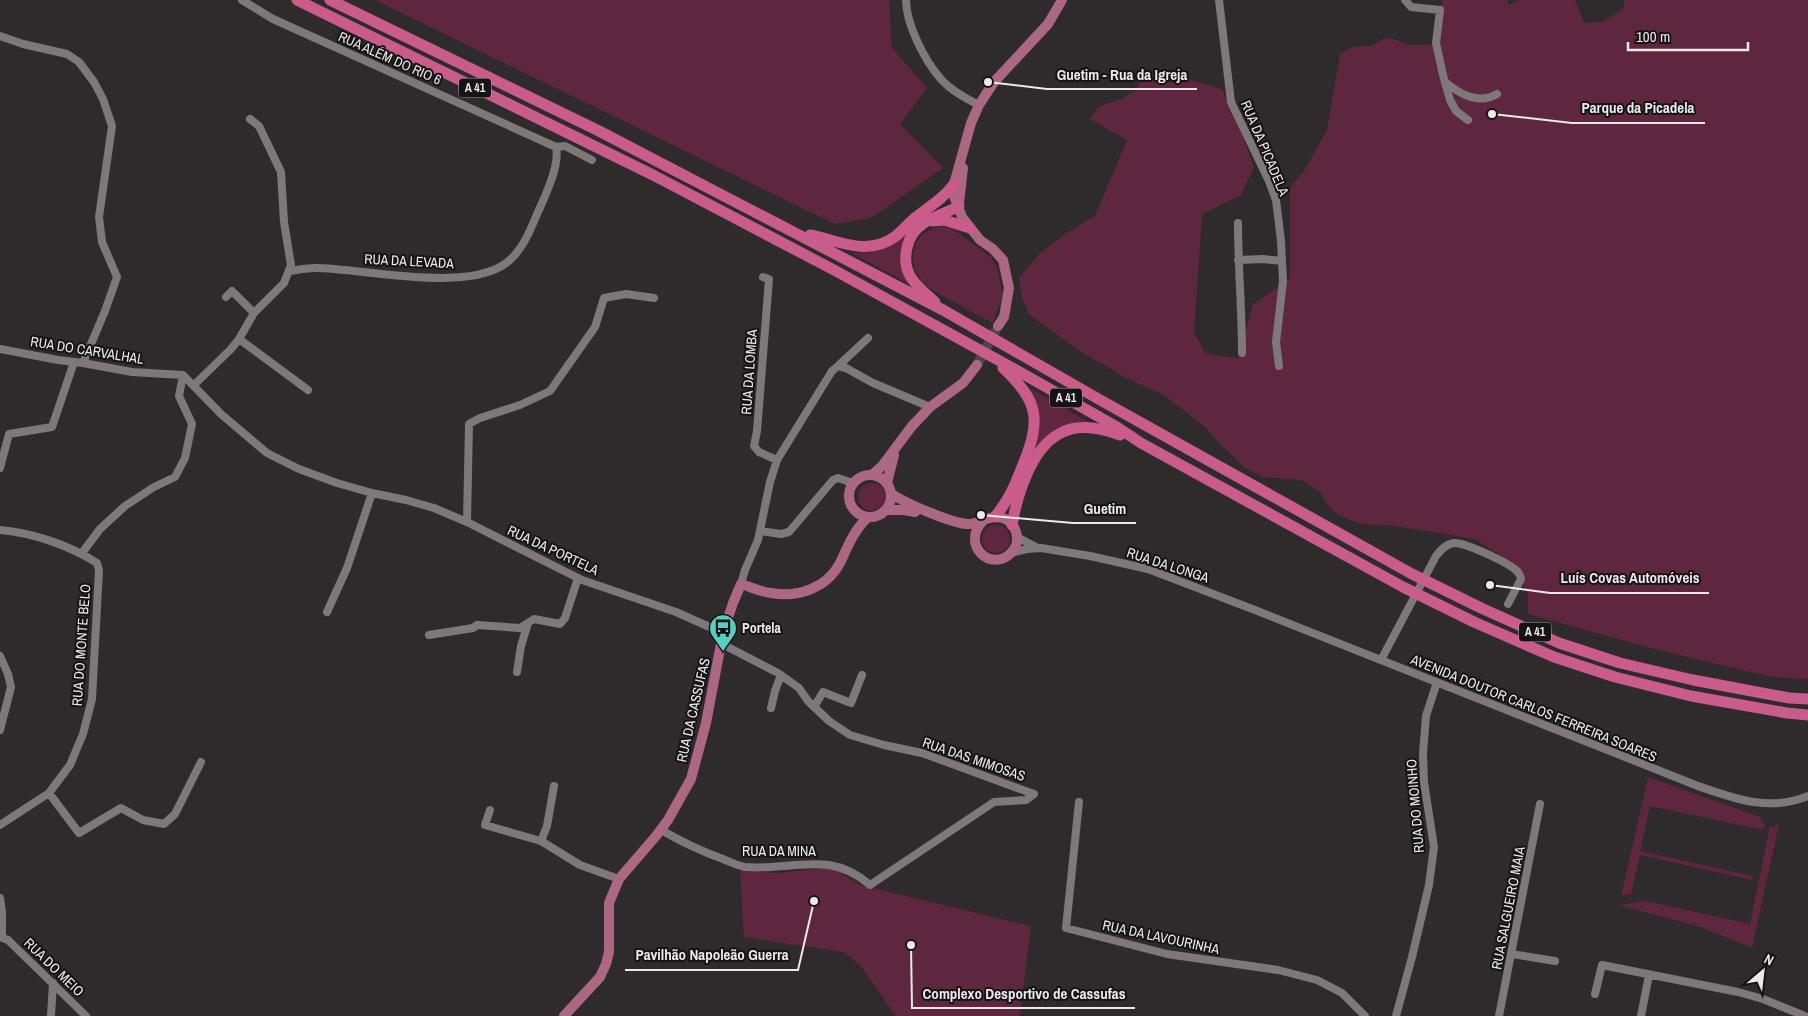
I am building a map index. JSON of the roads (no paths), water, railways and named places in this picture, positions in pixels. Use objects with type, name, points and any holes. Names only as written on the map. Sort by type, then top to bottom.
[{"type":"highway","name":"A 41","points":[[296,0],[653,176],[834,270],[1118,427],[1141,443],[1403,587],[1474,622],[1554,657],[1615,677],[1691,696],[1808,715]]},
{"type":"highway","name":"A 41","points":[[330,0],[599,131],[944,310],[1102,401],[1412,574],[1481,608],[1559,643],[1620,663],[1693,680],[1789,698],[1808,699]]},
{"type":"highway","points":[[944,310],[912,279],[904,261],[908,242],[915,231],[954,184]]},
{"type":"highway","points":[[796,232],[848,246],[870,247],[886,241],[927,216],[937,207],[959,206]]},
{"type":"highway","points":[[927,216],[970,228]]},
{"type":"highway","points":[[990,357],[1018,382],[1026,392],[1031,402],[1035,423],[1031,445],[1008,501],[995,517]]},
{"type":"highway","points":[[1012,525],[1016,503],[1030,469],[1041,450],[1059,434],[1079,428],[1105,429],[1141,443]]},
{"type":"main road","points":[[998,326],[1004,317],[1009,288],[1003,260],[993,249],[980,240],[962,217],[954,196],[954,184],[971,123],[979,105],[994,82],[1048,24],[1062,0]]},
{"type":"main road","points":[[959,206],[966,144]]},
{"type":"main road","points":[[872,475],[882,466],[930,407],[963,383],[977,364]]},
{"type":"main road","points":[[887,483],[897,446]]},
{"type":"main road","points":[[855,532],[854,510],[849,494],[853,483],[865,476],[872,475],[883,479],[892,494],[908,504],[958,522],[970,524],[995,517],[1002,518],[1012,525],[1017,537],[1012,553]]},
{"type":"main road","points":[[886,510],[892,494]]},
{"type":"main road","points":[[741,584],[769,593],[782,594],[797,593],[820,585],[830,577],[839,565],[855,532],[868,517],[854,510]]},
{"type":"main road","name":"RUA DA LONGA","points":[[868,517],[875,517],[886,510],[910,510],[962,529],[974,538],[976,545],[985,556],[991,559],[999,559],[1012,553]]},
{"type":"main road","points":[[974,538],[975,532],[982,522]]},
{"type":"main road","name":"RUA DA CASSUFAS","points":[[564,1016],[600,977],[606,964],[609,952],[609,903],[619,879],[661,830],[691,779],[723,639],[733,603],[741,584]]},
{"type":"street","name":"RUA ALÉM DO RIO 6","points":[[242,0],[273,19],[556,147]]},
{"type":"street","points":[[906,0],[915,35],[940,79],[958,94],[979,105]]},
{"type":"street","name":"RUA DA PICADELA","points":[[1219,0],[1232,102],[1276,200],[1283,282],[1276,342],[1279,366]]},
{"type":"street","points":[[1405,0],[1411,7],[1440,10],[1436,43],[1445,82],[1456,111],[1468,120]]},
{"type":"street","points":[[0,36],[67,54],[79,62],[94,82],[112,126],[99,217],[102,242],[116,278],[105,311],[82,363]]},
{"type":"street","points":[[1445,82],[1459,94],[1473,98],[1490,98],[1497,94]]},
{"type":"street","points":[[194,385],[231,350],[254,313],[284,283],[291,265],[284,222],[281,172],[259,126],[250,119]]},
{"type":"street","points":[[556,147],[565,146],[592,160]]},
{"type":"street","name":"RUA DA LEVADA","points":[[289,271],[314,268],[436,278],[467,276],[494,270],[512,259],[528,237],[558,156],[556,147]]},
{"type":"street","points":[[1238,223],[1242,353]]},
{"type":"street","points":[[1238,260],[1263,259],[1282,261]]},
{"type":"street","name":"RUA DA LOMBA","points":[[763,277],[769,279],[757,431],[754,446],[759,452],[777,460]]},
{"type":"street","points":[[226,296],[232,291],[254,313]]},
{"type":"street","points":[[467,522],[469,424],[480,418],[520,405],[550,392],[595,327],[604,298],[626,294],[654,298]]},
{"type":"street","name":"RUA DA CASSUFAS","points":[[741,584],[760,531],[770,482],[777,460],[832,371],[868,338]]},
{"type":"street","points":[[239,339],[308,390]]},
{"type":"street","name":"RUA DO CARVALHAL","points":[[0,349],[132,372],[183,375]]},
{"type":"street","points":[[0,468],[9,434],[52,428],[74,362]]},
{"type":"street","points":[[838,366],[930,407]]},
{"type":"street","points":[[183,375],[221,414],[267,453],[307,472],[372,493],[347,568],[327,612]]},
{"type":"street","points":[[82,553],[100,529],[125,506],[154,487],[175,477],[185,458],[192,424],[179,396],[183,375]]},
{"type":"street","points":[[760,531],[781,534],[789,532],[833,480],[838,478],[853,483]]},
{"type":"street","name":"RUA DA PORTELA","points":[[372,493],[434,508],[467,522],[578,578],[676,612],[723,639]]},
{"type":"street","name":"RUA DO MONTE BELO","points":[[0,530],[21,532],[82,553],[97,563],[99,570],[92,699],[83,734],[70,765],[49,793],[0,825]]},
{"type":"street","name":"RUA DA LONGA","points":[[1017,537],[1041,548]]},
{"type":"street","points":[[1381,660],[1442,548],[1454,543],[1472,546],[1519,573],[1521,579],[1508,604]]},
{"type":"street","name":"RUA DA LONGA","points":[[1012,553],[1031,548],[1041,548],[1090,556],[1148,569],[1255,610]]},
{"type":"street","points":[[430,636],[473,628],[477,625],[520,628],[534,619],[560,624],[565,618],[578,578]]},
{"type":"street","name":"AVENIDA DOUTOR CARLOS FERREIRA SOARES","points":[[1255,610],[1724,795],[1747,802],[1772,804],[1792,803],[1808,796]]},
{"type":"street","points":[[517,672],[521,646],[528,623]]},
{"type":"street","name":"RUA DAS MIMOSAS","points":[[723,639],[800,688],[814,707],[829,722],[850,735],[922,753],[1034,794],[1026,800],[994,802],[870,885]]},
{"type":"street","points":[[0,656],[8,674],[11,687],[0,730]]},
{"type":"street","points":[[771,708],[781,675]]},
{"type":"street","points":[[814,707],[823,692],[851,703],[862,675]]},
{"type":"street","name":"RUA DO MOINHO","points":[[1396,1016],[1429,885],[1434,847],[1424,782],[1423,754],[1426,716],[1437,682]]},
{"type":"street","points":[[49,793],[79,833],[120,808],[143,820],[164,824],[176,814],[201,762]]},
{"type":"street","points":[[541,841],[547,826],[554,786]]},
{"type":"street","name":"RUA DA LAVOURINHA","points":[[1079,802],[1066,928],[1167,954],[1278,970],[1317,980],[1342,993],[1365,1016]]},
{"type":"street","name":"RUA SALGUEIRO MAIA","points":[[1499,1016],[1540,804]]},
{"type":"street","points":[[490,810],[485,825],[541,841],[580,865],[619,879]]},
{"type":"street","name":"RUA DA MINA","points":[[661,830],[694,849],[743,867],[775,867],[803,863],[832,864],[858,875],[870,885]]},
{"type":"street","points":[[0,898],[2,912],[1,937]]},
{"type":"street","name":"RUA DO MEIO","points":[[1,937],[8,940],[86,1016]]},
{"type":"street","points":[[1512,954],[1555,961]]},
{"type":"street","points":[[1595,994],[1602,964],[1738,992],[1763,999],[1805,1016]]},
{"type":"street","points":[[1641,1016],[1648,975]]},
{"type":"street","points":[[52,1016],[53,983]]},
{"type":"tunnel","points":[[977,365],[998,326]]},
{"type":"place","name":"Guetim - Rua da Igreja","points":[[988,82]]},
{"type":"place","name":"Parque da Picadela","points":[[1492,114]]},
{"type":"place","name":"Guetim","points":[[981,515]]},
{"type":"place","name":"Luís Covas Automóveis","points":[[1490,585]]},
{"type":"place","name":"Portela","points":[[723,652]]},
{"type":"place","name":"Pavilhão Napoleão Guerra","points":[[814,901]]},
{"type":"place","name":"Complexo Desportivo de Cassufas","points":[[911,945]]}]
